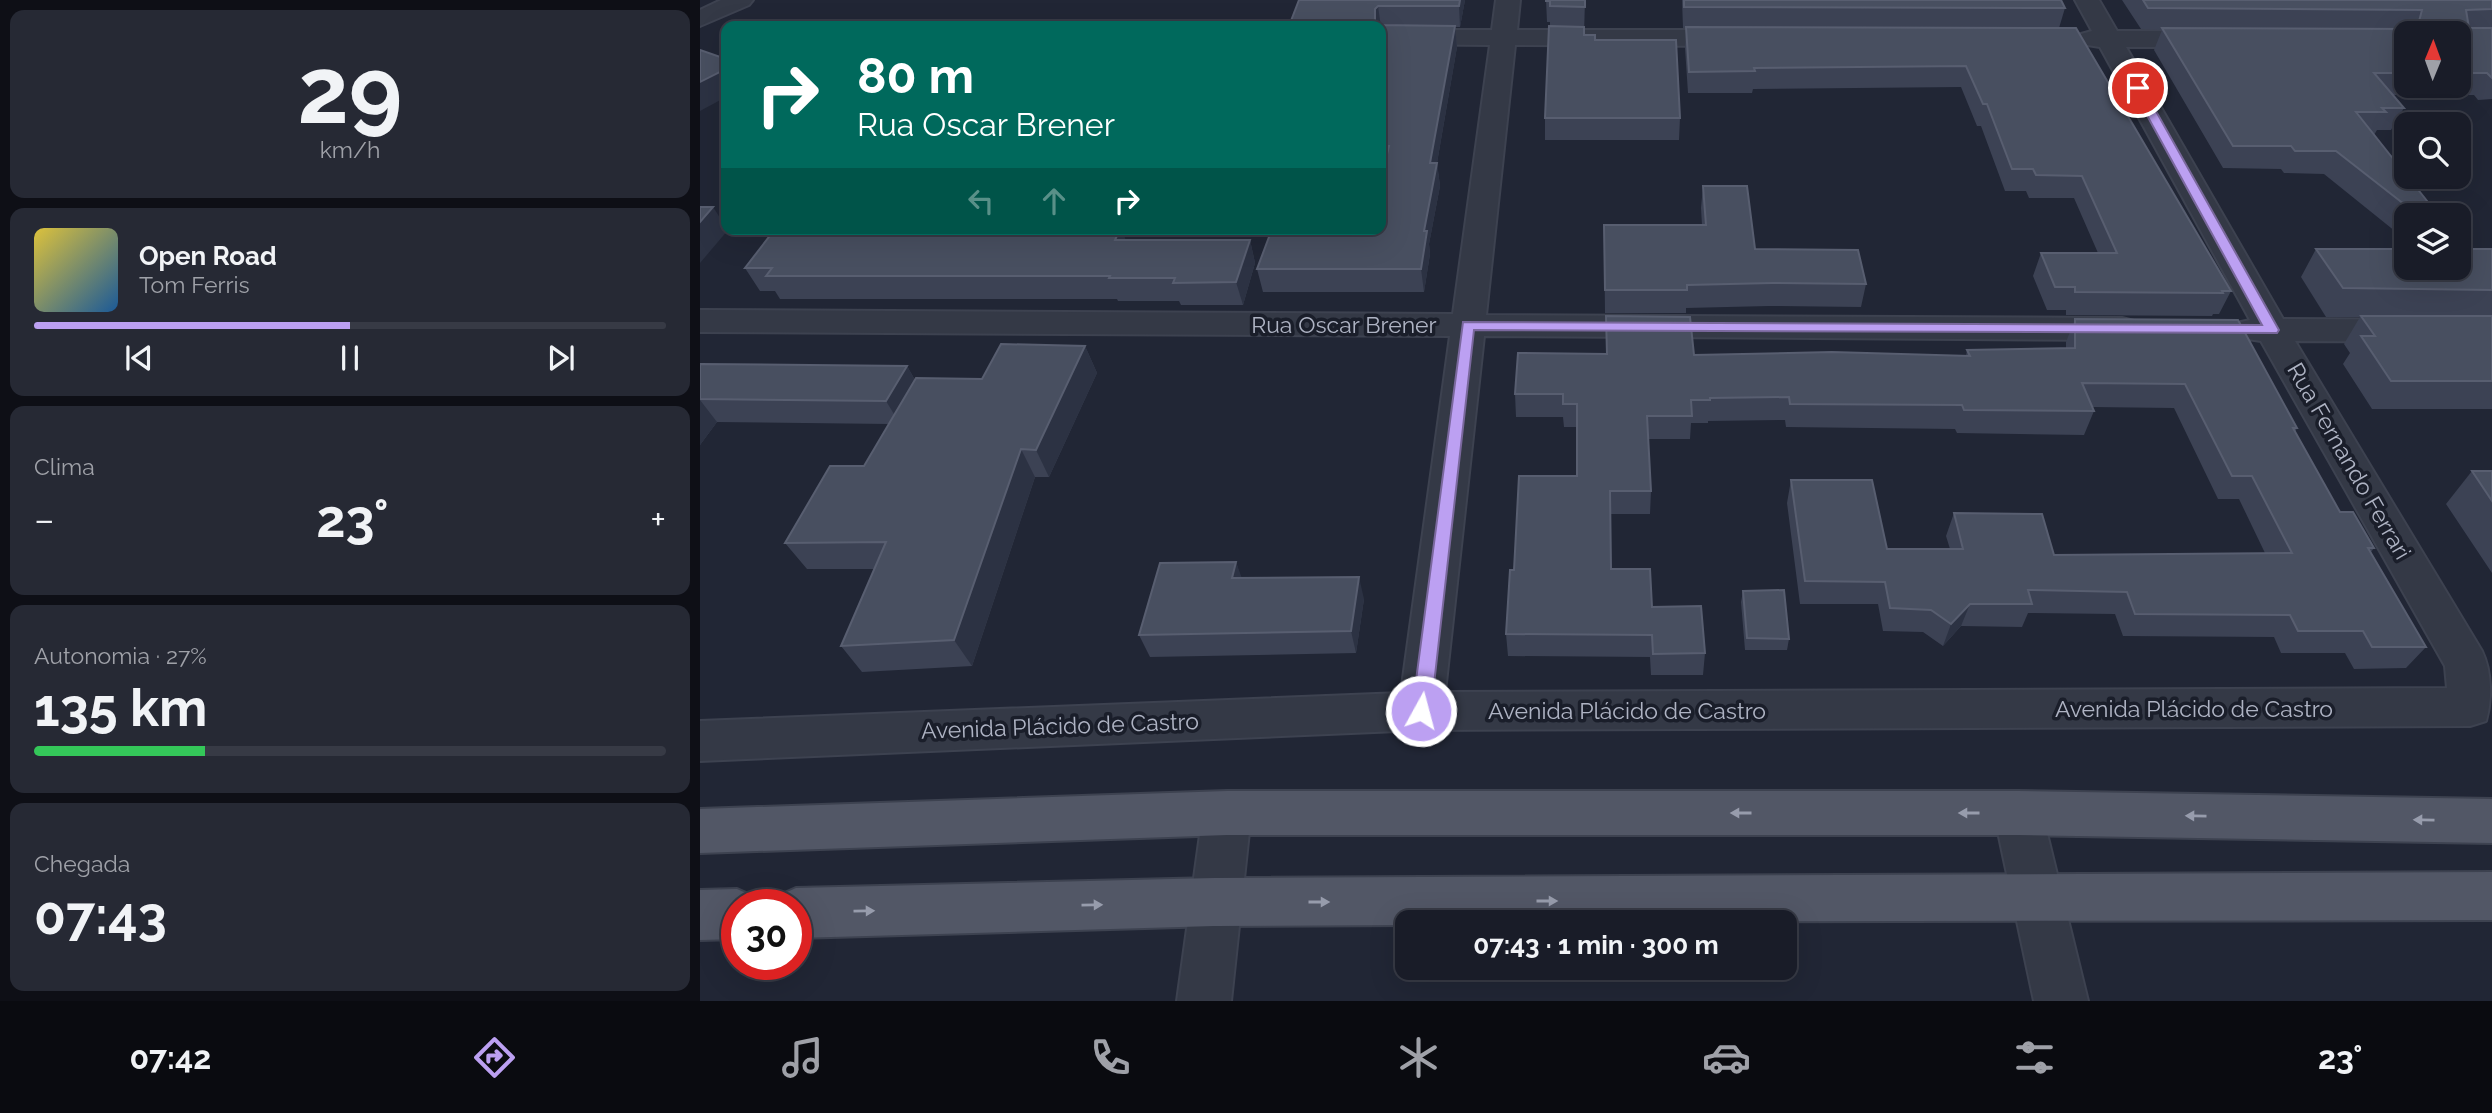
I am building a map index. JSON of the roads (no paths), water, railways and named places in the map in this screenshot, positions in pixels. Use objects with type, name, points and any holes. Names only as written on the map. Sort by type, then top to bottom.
[{"type":"main road","points":[[700,831],[1227,813],[2018,813],[2492,821]]},
{"type":"main road","points":[[812,913],[1214,902],[2492,896]]},
{"type":"main road","points":[[700,915],[721,914]]},
{"type":"street","points":[[700,19],[741,0]]},
{"type":"street","points":[[1421,711],[1508,0]]},
{"type":"street","name":"Rua Fernando Ferrari","points":[[2087,0],[2272,330],[2477,678]]},
{"type":"street","points":[[700,35],[721,35]]},
{"type":"street","points":[[1386,37],[1766,38]]},
{"type":"street","points":[[2070,39],[2232,40]]},
{"type":"street","name":"Rua Oscar Brener","points":[[700,321],[2147,329]]},
{"type":"street","points":[[2216,329],[2492,331]]},
{"type":"street","name":"Avenida Plácido de Castro","points":[[700,741],[1421,711],[2477,678]]},
{"type":"street","points":[[1204,1001],[1227,813]]},
{"type":"street","points":[[2018,813],[2061,1001]]}]
